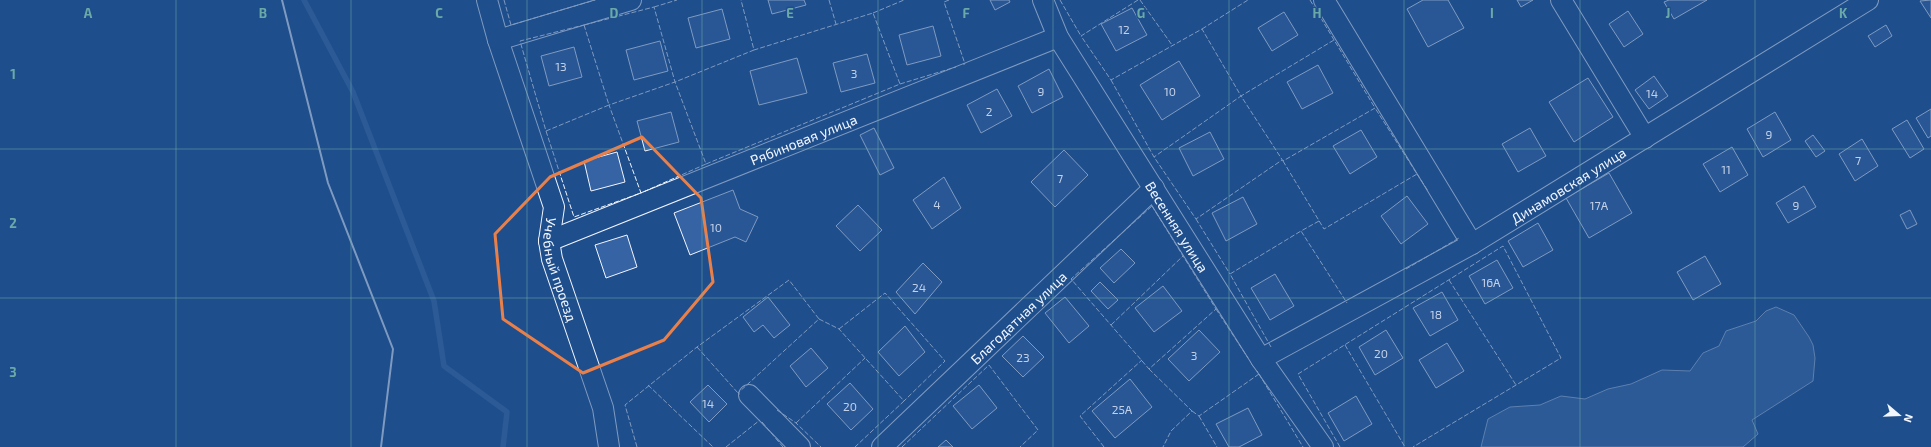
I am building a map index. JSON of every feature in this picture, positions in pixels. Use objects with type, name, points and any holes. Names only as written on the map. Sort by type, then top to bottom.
[{"type":"street","name":"Учебный проезд","points":[[487,0],[498,40],[554,207],[549,241],[555,267],[603,408],[609,447]]},
{"type":"street","points":[[498,40],[631,0]]},
{"type":"street","name":"Весенняя улица","points":[[1043,0],[1058,37],[1261,359],[1323,447]]},
{"type":"street","points":[[1324,0],[1472,244]]},
{"type":"street","points":[[1561,0],[1645,138]]},
{"type":"street","name":"Динамовская улица","points":[[1261,359],[1472,244],[1868,0]]},
{"type":"street","name":"Рябиновая улица","points":[[549,241],[1058,37]]},
{"type":"street","name":"Благодатная улица","points":[[882,447],[1154,188]]},
{"type":"street","points":[[749,395],[800,447]]},
{"type":"highlighted area","points":[[642,137],[701,198],[713,282],[664,340],[583,373],[503,319],[495,234],[550,177]]},
{"type":"water","points":[[1776,307],[1794,315],[1813,345],[1815,358],[1813,381],[1752,420],[1758,434],[1743,447],[1481,447],[1488,419],[1510,407],[1540,405],[1561,396],[1585,399],[1608,389],[1631,384],[1662,370],[1690,371],[1703,353],[1719,346],[1726,331],[1756,321],[1766,311]]},
{"type":"building","points":[[768,0],[804,0],[806,5],[772,14]]},
{"type":"building","points":[[990,0],[1009,0],[1010,2],[995,10]]},
{"type":"building","points":[[1423,0],[1448,0],[1464,28],[1428,47],[1407,9]]},
{"type":"building","points":[[1517,0],[1533,0],[1521,7]]},
{"type":"building","points":[[1669,0],[1707,0],[1674,19],[1664,2]]},
{"type":"building","points":[[1931,0],[1931,18],[1920,1]]},
{"type":"building","points":[[1132,8],[1147,35],[1116,51],[1101,24]]},
{"type":"building","points":[[722,9],[730,39],[696,48],[688,18]]},
{"type":"building","points":[[1628,11],[1643,34],[1624,47],[1609,24]]},
{"type":"building","points":[[1284,12],[1298,35],[1272,51],[1258,28]]},
{"type":"building","points":[[1886,25],[1892,36],[1875,47],[1868,36]]},
{"type":"building","points":[[933,26],[941,56],[907,65],[899,35]]},
{"type":"building","points":[[660,41],[668,71],[634,80],[626,50]]},
{"type":"building","points":[[574,47],[582,77],[549,86],[541,56]]},
{"type":"building","points":[[867,54],[875,83],[841,92],[833,63]]},
{"type":"building","points":[[797,58],[807,93],[759,105],[750,71]]},
{"type":"building","points":[[1179,61],[1200,96],[1162,120],[1140,85]]},
{"type":"building","points":[[1318,65],[1333,93],[1302,109],[1287,82]]},
{"type":"building","points":[[1049,69],[1063,97],[1032,113],[1018,86]]},
{"type":"building","points":[[1654,76],[1668,96],[1649,109],[1635,90]]},
{"type":"building","points":[[1588,78],[1613,117],[1574,142],[1549,102]]},
{"type":"building","points":[[997,89],[1012,116],[981,133],[967,105]]},
{"type":"building","points":[[1931,109],[1931,136],[1928,138],[1916,118]]},
{"type":"building","points":[[671,112],[679,142],[645,151],[637,121]]},
{"type":"building","points":[[1775,112],[1791,140],[1763,157],[1747,129]]},
{"type":"building","points":[[1907,120],[1924,149],[1910,158],[1892,129]]},
{"type":"building","points":[[874,128],[894,168],[880,175],[860,135]]},
{"type":"building","points":[[1530,128],[1546,156],[1518,172],[1502,144]]},
{"type":"building","points":[[1361,130],[1377,157],[1350,174],[1333,146]]},
{"type":"building","points":[[1210,132],[1224,159],[1193,176],[1179,148]]},
{"type":"building","points":[[1813,135],[1825,151],[1816,157],[1805,141]]},
{"type":"building","points":[[1862,139],[1878,166],[1855,181],[1839,154]]},
{"type":"building","points":[[1732,147],[1748,175],[1720,192],[1703,164]]},
{"type":"building","points":[[1064,150],[1088,175],[1055,207],[1031,182]]},
{"type":"building","points":[[617,152],[625,182],[591,191],[584,161]]},
{"type":"building","points":[[1609,173],[1632,213],[1589,238],[1566,198]]},
{"type":"building","points":[[944,177],[961,208],[932,229],[913,200]]},
{"type":"building","points":[[1804,186],[1816,207],[1788,223],[1776,203]]},
{"type":"building","points":[[733,190],[740,209],[758,217],[746,242],[735,237],[690,255],[674,213]]},
{"type":"building","points":[[1407,196],[1428,224],[1401,244],[1381,216]]},
{"type":"building","points":[[1243,197],[1257,224],[1226,241],[1212,213]]},
{"type":"building","points":[[858,205],[882,230],[860,251],[836,226]]},
{"type":"building","points":[[1910,210],[1917,224],[1907,229],[1900,215]]},
{"type":"building","points":[[1538,223],[1553,250],[1523,267],[1508,241]]},
{"type":"building","points":[[627,235],[637,267],[606,278],[595,245]]},
{"type":"building","points":[[1121,249],[1135,263],[1114,283],[1100,268]]},
{"type":"building","points":[[1705,256],[1721,284],[1693,300],[1677,272]]},
{"type":"building","points":[[1497,260],[1513,288],[1485,304],[1469,276]]},
{"type":"building","points":[[923,263],[942,282],[915,314],[896,292]]},
{"type":"building","points":[[1275,274],[1294,306],[1270,320],[1251,288]]},
{"type":"building","points":[[1100,282],[1118,300],[1108,309],[1091,291]]},
{"type":"building","points":[[1163,286],[1182,311],[1154,332],[1135,308]]},
{"type":"building","points":[[1442,292],[1458,320],[1430,336],[1413,308]]},
{"type":"building","points":[[768,297],[790,325],[774,338],[763,325],[754,332],[743,317]]},
{"type":"building","points":[[1065,297],[1089,326],[1069,343],[1045,313]]},
{"type":"building","points":[[905,326],[925,352],[899,376],[878,352]]},
{"type":"building","points":[[1199,330],[1220,352],[1189,381],[1168,359]]},
{"type":"building","points":[[1386,330],[1403,358],[1375,375],[1359,347]]},
{"type":"building","points":[[1023,336],[1044,357],[1023,377],[1002,356]]},
{"type":"building","points":[[1447,343],[1464,371],[1436,388],[1419,360]]},
{"type":"building","points":[[811,348],[828,368],[806,387],[790,366]]},
{"type":"building","points":[[1130,379],[1152,407],[1115,438],[1092,411]]},
{"type":"building","points":[[850,383],[873,409],[851,430],[827,404]]},
{"type":"building","points":[[708,385],[727,404],[709,422],[690,402]]},
{"type":"building","points":[[979,385],[997,408],[972,429],[953,406]]},
{"type":"building","points":[[1356,396],[1372,424],[1344,441],[1328,413]]},
{"type":"building","points":[[1248,408],[1262,435],[1239,447],[1229,447],[1216,424]]},
{"type":"building","points":[[946,440],[953,447],[938,447]]},
{"type":"waterway","points":[[304,0],[353,92],[434,301],[444,366],[507,412],[503,447]]},
{"type":"fence","points":[[504,0],[511,25],[595,0]]},
{"type":"fence","points":[[654,7],[677,0]]},
{"type":"fence","points":[[584,25],[654,7],[675,82],[706,164],[641,193],[609,105],[675,82],[754,50],[741,0]]},
{"type":"fence","points":[[829,0],[836,24]]},
{"type":"fence","points":[[873,13],[904,0]]},
{"type":"fence","points":[[949,0],[944,2],[965,64],[963,64]]},
{"type":"fence","points":[[1060,0],[1081,36]]},
{"type":"fence","points":[[1138,0],[1081,36],[1111,80],[1202,29],[1241,96],[1154,157]]},
{"type":"fence","points":[[1140,0],[1172,45]]},
{"type":"fence","points":[[1202,29],[1248,0]]},
{"type":"fence","points":[[1310,0],[1375,108],[1283,161],[1241,96],[1334,40]]},
{"type":"fence","points":[[706,164],[900,84],[873,13],[754,50]]},
{"type":"fence","points":[[584,25],[609,105],[546,131],[520,41],[584,25]]},
{"type":"fence","points":[[900,84],[956,67]]},
{"type":"fence","points":[[1111,80],[1154,157],[1196,219],[1282,160]]},
{"type":"fence","points":[[1283,161],[1324,229],[1417,174],[1375,108]]},
{"type":"fence","points":[[546,131],[574,217],[641,193]]},
{"type":"fence","points":[[1417,174],[1428,191]]},
{"type":"fence","points":[[1152,206],[1216,309],[1149,369],[1071,279],[1152,206]]},
{"type":"fence","points":[[1196,219],[1230,274]]},
{"type":"fence","points":[[1319,221],[1301,231],[1347,303]]},
{"type":"fence","points":[[1271,347],[1230,274],[1301,231]]},
{"type":"fence","points":[[1406,269],[1459,238]]},
{"type":"fence","points":[[1340,447],[1298,374],[1503,246],[1561,358],[1413,447]]},
{"type":"fence","points":[[1111,325],[1183,256]]},
{"type":"fence","points":[[637,447],[625,405],[697,347],[789,280],[819,319],[738,393],[741,395]]},
{"type":"fence","points":[[1449,280],[1516,385]]},
{"type":"fence","points":[[839,329],[885,293],[945,361],[904,401]]},
{"type":"fence","points":[[1216,309],[1248,358]]},
{"type":"fence","points":[[819,319],[839,329],[904,401],[855,447]]},
{"type":"fence","points":[[1345,345],[1405,447]]},
{"type":"fence","points":[[697,347],[738,393]]},
{"type":"fence","points":[[796,423],[865,358]]},
{"type":"fence","points":[[1104,447],[1080,416],[1142,360]]},
{"type":"fence","points":[[902,447],[989,365],[1038,430],[1020,447]]},
{"type":"fence","points":[[1149,369],[1192,411],[1171,431],[1163,447]]},
{"type":"fence","points":[[1192,411],[1199,416],[1259,374],[1257,371]]},
{"type":"fence","points":[[1259,374],[1303,447]]},
{"type":"fence","points":[[648,385],[713,447]]},
{"type":"fence","points":[[777,410],[796,423],[821,447]]},
{"type":"fence","points":[[1199,416],[1217,447]]},
{"type":"fence","points":[[726,447],[760,420]]},
{"type":"fence","points":[[762,422],[783,447]]},
{"type":"wall","points":[[282,0],[328,183],[393,349],[381,447]]}]
